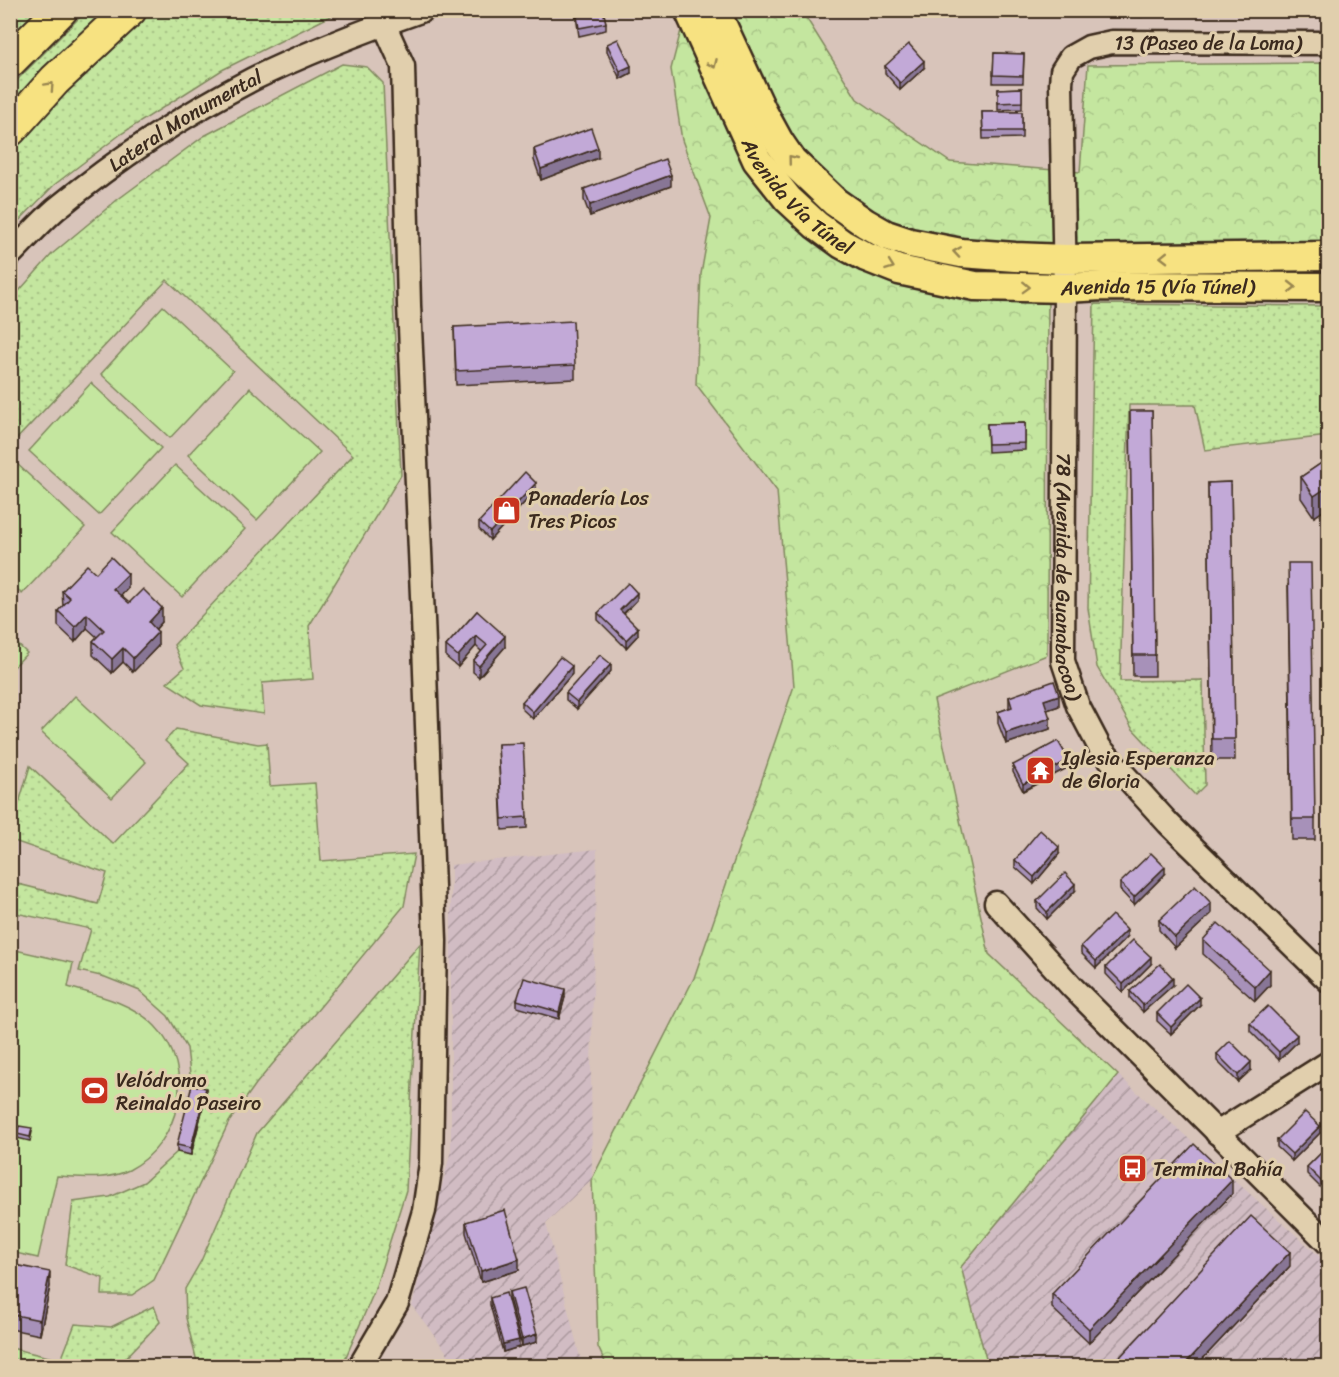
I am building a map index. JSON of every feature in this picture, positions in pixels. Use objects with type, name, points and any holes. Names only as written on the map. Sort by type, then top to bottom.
[{"type":"highway","points":[[10,61],[61,10]]},
{"type":"highway","points":[[10,130],[55,80],[130,10]]},
{"type":"main road","name":"Avenida Vía Túnel","points":[[689,10],[757,160],[788,199],[816,225],[842,244],[866,257],[899,270],[939,280],[987,286]]},
{"type":"main road","name":"Avenida Vía Túnel","points":[[715,10],[779,142],[792,161],[835,202],[886,235],[910,243],[960,253],[1015,257]]},
{"type":"main road","name":"Avenida 15 (Vía Túnel)","points":[[1015,257],[1065,259],[1329,256]]},
{"type":"main road","name":"Avenida 15 (Vía Túnel)","points":[[987,286],[1329,287]]},
{"type":"street","name":"Lateral Monumental","points":[[10,255],[63,204],[125,156],[197,110],[255,78],[392,17],[423,10]]},
{"type":"street","points":[[360,1366],[397,1303],[424,1211],[431,1163],[435,952],[409,305],[403,66],[392,17]]},
{"type":"street","name":"13 (Paseo de la Loma)","points":[[1062,71],[1071,57],[1089,47],[1112,42],[1329,43]]},
{"type":"street","name":"78 (Avenida de Guanabacoa)","points":[[1062,71],[1065,259],[1063,661],[1078,706],[1100,748],[1168,824],[1329,980]]},
{"type":"street","points":[[996,903],[1072,988],[1329,1243]]},
{"type":"street","points":[[1217,1133],[1329,1063]]},
{"type":"shaded area","points":[[597,849],[591,1067],[592,1179],[546,1223],[584,1366],[457,1366],[412,1306],[451,1150],[451,865]]},
{"type":"shaded area","name":"Terminal Bahía","points":[[1118,1075],[1328,1264],[1328,1366],[988,1366],[961,1268]]},
{"type":"green space","points":[[11,11],[41,11],[11,40]]},
{"type":"green space","points":[[86,11],[117,11],[11,114],[10,87]]},
{"type":"green space","points":[[150,11],[341,11],[222,70],[121,134],[54,185],[11,229],[11,147],[79,76]]},
{"type":"green space","points":[[686,11],[802,11],[857,99],[950,162],[1080,172],[1088,65],[1328,63],[1328,248],[1048,254],[1047,655],[934,700],[989,954],[1118,1075],[961,1267],[988,1366],[607,1366],[598,1347],[592,1179],[694,978],[794,686],[777,491],[696,384],[701,274],[711,218],[682,140],[671,69]]},
{"type":"green space","points":[[342,64],[367,67],[383,83],[401,475],[309,626],[313,679],[262,683],[264,714],[201,705],[167,683],[184,668],[174,645],[353,455],[167,280],[11,445],[11,300],[52,254],[117,200],[204,136]]},
{"type":"green space","points":[[1094,304],[1328,306],[1328,436],[1205,450],[1195,405],[1129,405],[1120,681],[1203,680],[1205,785],[1195,795],[1132,728],[1097,667],[1088,608]]},
{"type":"green space","points":[[163,306],[233,371],[170,438],[101,374]]},
{"type":"green space","points":[[91,383],[161,448],[99,515],[29,451]]},
{"type":"green space","points":[[250,388],[320,452],[257,520],[188,455]]},
{"type":"green space","points":[[15,462],[85,527],[22,594],[11,583],[10,467]]},
{"type":"green space","points":[[175,465],[245,529],[182,597],[112,532]]},
{"type":"green space","points":[[10,637],[27,653],[11,670],[10,670]]},
{"type":"green space","points":[[75,696],[146,762],[112,798],[41,732]]},
{"type":"green space","points":[[176,729],[258,744],[267,743],[270,786],[315,783],[321,861],[414,854],[404,906],[256,1084],[229,1122],[154,1280],[132,1295],[102,1295],[103,1278],[65,1265],[73,1202],[110,1197],[144,1182],[177,1152],[191,1155],[192,1092],[187,1048],[168,1016],[140,991],[105,977],[79,971],[91,929],[11,912],[11,893],[14,883],[98,904],[107,873],[11,840],[11,830],[30,766],[113,844],[189,763],[165,741]]},
{"type":"green space","points":[[420,944],[406,1190],[374,1292],[342,1366],[198,1366],[186,1318],[185,1289],[201,1261],[257,1133]]},
{"type":"green space","name":"Velódromo Reinaldo Paseiro","points":[[11,949],[73,963],[68,987],[114,1001],[146,1018],[168,1043],[176,1063],[179,1083],[177,1104],[171,1124],[161,1142],[147,1158],[129,1170],[112,1176],[94,1178],[57,1176],[38,1258],[11,1252]]},
{"type":"green space","points":[[154,1306],[160,1322],[118,1366],[11,1366],[11,1348],[61,1360],[75,1324],[111,1327]]},
{"type":"building","points":[[576,10],[603,10],[606,23],[579,28]]},
{"type":"building","points":[[618,39],[631,66],[620,71],[607,44]]},
{"type":"building","points":[[909,44],[924,61],[900,83],[885,66]]},
{"type":"building","points":[[994,53],[1024,54],[1023,76],[993,75]]},
{"type":"building","points":[[1022,88],[1022,102],[998,103],[998,89]]},
{"type":"building","points":[[982,112],[1022,112],[1022,131],[983,131]]},
{"type":"building","points":[[591,128],[598,148],[541,169],[534,149]]},
{"type":"building","points":[[665,159],[671,175],[590,205],[584,189]]},
{"type":"building","points":[[573,321],[575,365],[456,371],[454,327]]},
{"type":"building","points":[[1130,411],[1152,411],[1155,655],[1133,655]]},
{"type":"building","points":[[1025,423],[1025,443],[988,444],[987,424]]},
{"type":"building","points":[[1329,458],[1329,486],[1314,496],[1301,477]]},
{"type":"building","points":[[525,472],[536,483],[490,532],[479,522]]},
{"type":"building","points":[[1231,482],[1235,739],[1212,739],[1208,483]]},
{"type":"building","points":[[111,557],[128,574],[113,589],[129,603],[143,589],[162,608],[149,622],[158,632],[133,658],[123,648],[112,659],[93,641],[104,630],[87,614],[75,627],[58,611],[70,598],[62,591],[87,565],[96,573]]},
{"type":"building","points":[[1288,563],[1311,563],[1315,819],[1292,819]]},
{"type":"building","points":[[628,583],[637,593],[620,610],[638,628],[626,640],[598,613]]},
{"type":"building","points":[[477,611],[505,636],[479,666],[473,661],[487,645],[476,636],[458,656],[446,646]]},
{"type":"building","points":[[600,655],[611,664],[577,702],[566,693]]},
{"type":"building","points":[[560,657],[572,666],[533,712],[522,702]]},
{"type":"building","points":[[1054,681],[1059,695],[1044,700],[1050,718],[1006,733],[998,712],[1012,707],[1009,697]]},
{"type":"building","name":"Iglesia Esperanza de Gloria","points":[[1058,741],[1069,760],[1023,784],[1013,765]]},
{"type":"building","points":[[523,743],[527,817],[502,819],[498,744]]},
{"type":"building","points":[[1040,830],[1059,847],[1034,877],[1015,860]]},
{"type":"building","points":[[1151,853],[1165,867],[1134,897],[1120,883]]},
{"type":"building","points":[[1065,873],[1075,884],[1047,912],[1037,901]]},
{"type":"building","points":[[1195,886],[1211,903],[1175,937],[1159,920]]},
{"type":"building","points":[[1112,915],[1127,930],[1096,961],[1081,946]]},
{"type":"building","points":[[1218,923],[1270,970],[1255,987],[1203,940]]},
{"type":"building","points":[[1133,940],[1151,957],[1123,984],[1106,967]]},
{"type":"building","points":[[1160,964],[1173,978],[1143,1005],[1130,991]]},
{"type":"building","points":[[524,978],[565,989],[559,1012],[517,1000]]},
{"type":"building","points":[[1186,984],[1200,998],[1171,1027],[1157,1013]]},
{"type":"building","points":[[1268,1006],[1297,1035],[1279,1052],[1250,1023]]},
{"type":"building","points":[[1230,1041],[1251,1062],[1238,1075],[1217,1054]]},
{"type":"building","points":[[192,1085],[206,1088],[191,1148],[177,1145]]},
{"type":"building","points":[[1305,1112],[1320,1126],[1292,1154],[1277,1140]]},
{"type":"building","points":[[19,1126],[32,1128],[30,1137],[17,1134]]},
{"type":"building","points":[[1194,1144],[1232,1180],[1089,1329],[1052,1294]]},
{"type":"building","points":[[1329,1145],[1329,1183],[1326,1186],[1307,1167]]},
{"type":"building","points":[[505,1210],[519,1259],[481,1271],[466,1222]]},
{"type":"building","points":[[1251,1216],[1290,1252],[1183,1366],[1130,1366],[1120,1357]]},
{"type":"building","points":[[10,1264],[50,1272],[40,1320],[10,1314]]},
{"type":"building","points":[[524,1288],[537,1334],[522,1339],[509,1292]]},
{"type":"building","points":[[506,1293],[519,1340],[503,1344],[490,1298]]},
{"type":"place","name":"Panadería Los Tres Picos","points":[[507,510]]},
{"type":"place","name":"Iglesia Esperanza de Gloria","points":[[1041,770]]},
{"type":"place","name":"Velódromo Reinaldo Paseiro","points":[[95,1091]]},
{"type":"place","name":"Terminal Bahía","points":[[1132,1169]]}]
